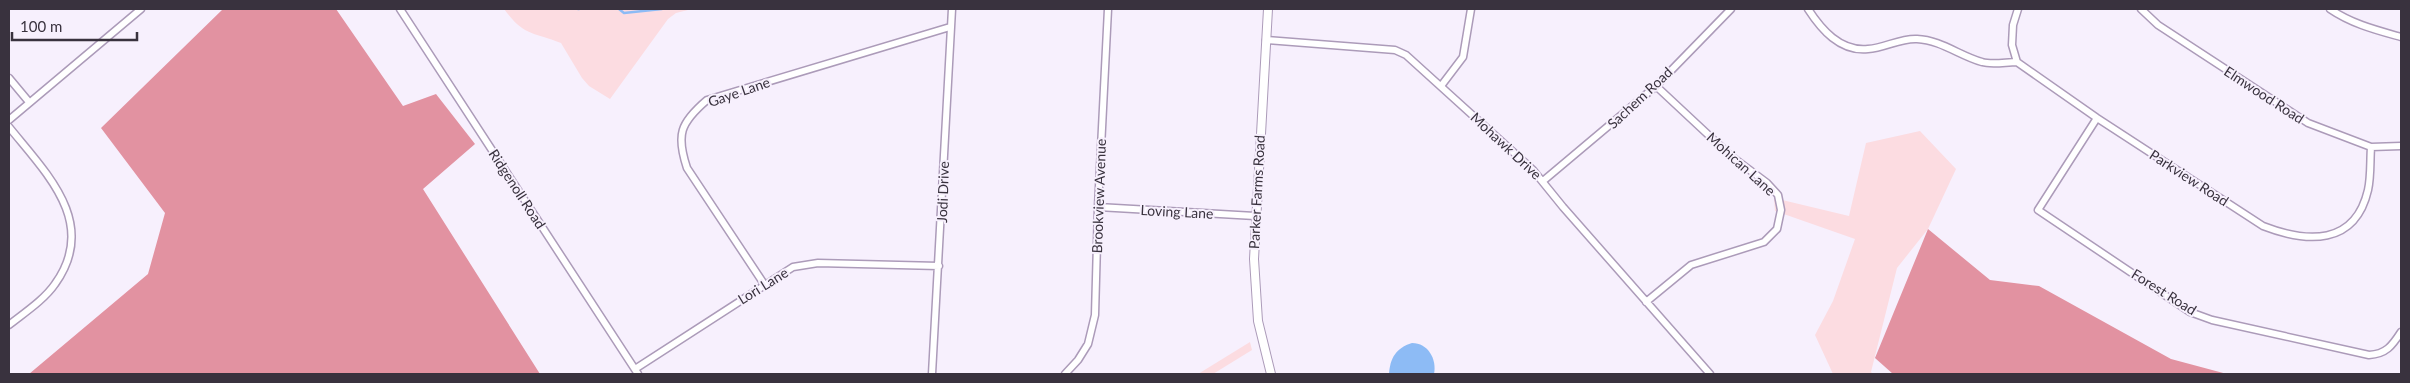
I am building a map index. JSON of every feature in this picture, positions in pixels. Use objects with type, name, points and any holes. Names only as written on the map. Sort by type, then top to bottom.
[{"type":"street","points":[[9,120],[141,9]]},
{"type":"street","name":"Ridgenoll Road","points":[[400,9],[637,372]]},
{"type":"street","name":"Jodi Drive","points":[[932,374],[940,266],[952,9]]},
{"type":"street","name":"Brookview Avenue","points":[[1065,374],[1078,360],[1088,344],[1095,315],[1098,207],[1108,9]]},
{"type":"street","name":"Parker Farms Road","points":[[1268,9],[1255,216],[1258,321],[1271,374]]},
{"type":"street","points":[[1441,86],[1463,57],[1471,9]]},
{"type":"street","name":"Sachem Road","points":[[1543,181],[1656,86],[1730,9]]},
{"type":"street","points":[[1808,9],[1822,30],[1836,41],[1855,48],[1868,49],[1897,41],[1918,39],[1945,46],[1964,56],[1985,63],[2017,62],[2012,45],[2013,25],[2018,9]]},
{"type":"street","name":"Elmwood Road","points":[[2142,9],[2158,25],[2308,123],[2371,147],[2401,146]]},
{"type":"street","points":[[2330,9],[2343,18],[2368,28],[2401,37]]},
{"type":"street","name":"Gaye Lane","points":[[764,284],[687,168],[681,150],[682,129],[690,114],[707,100],[950,27]]},
{"type":"street","name":"Mohawk Drive","points":[[1266,40],[1395,50],[1406,55],[1543,181],[1563,208],[1710,374]]},
{"type":"street","name":"Parkview Road","points":[[2017,62],[2097,118],[2263,226],[2284,234],[2305,238],[2325,237],[2341,231],[2353,222],[2361,209],[2368,189],[2371,147]]},
{"type":"street","points":[[9,78],[29,102]]},
{"type":"street","name":"Mohican Lane","points":[[1646,302],[1691,265],[1764,242],[1777,229],[1781,210],[1778,195],[1767,183],[1731,156],[1656,86]]},
{"type":"street","name":"Forest Road","points":[[2097,118],[2038,210],[2190,312],[2212,320],[2370,356],[2381,354],[2390,348],[2401,332]]},
{"type":"street","points":[[9,127],[60,192],[72,221],[71,254],[55,285],[9,324]]},
{"type":"street","name":"Loving Lane","points":[[1098,207],[1255,216]]},
{"type":"street","name":"Lori Lane","points":[[637,372],[764,284],[793,267],[818,263],[940,266]]},
{"type":"shaded area","points":[[223,9],[336,9],[403,106],[436,94],[475,144],[423,189],[540,374],[29,374],[148,274],[165,213],[101,128]]},
{"type":"shaded area","points":[[504,9],[692,9],[676,13],[668,19],[610,99],[589,86],[582,78],[561,43],[524,29]]},
{"type":"shaded area","points":[[1920,131],[1956,169],[1928,229],[1897,268],[1871,372],[1873,374],[1833,374],[1815,335],[1833,301],[1855,239],[1775,211],[1774,198],[1849,216],[1866,143]]},
{"type":"shaded area","points":[[1928,229],[1990,280],[2039,286],[2171,359],[2227,374],[1893,374],[1875,358]]},
{"type":"shaded area","points":[[1250,342],[1252,350],[1213,374],[1198,374]]},
{"type":"water","points":[[1412,343],[1423,346],[1430,353],[1435,368],[1434,374],[1389,374],[1392,358],[1406,345]]},
{"type":"waterway","points":[[619,9],[624,13],[662,9]]}]
